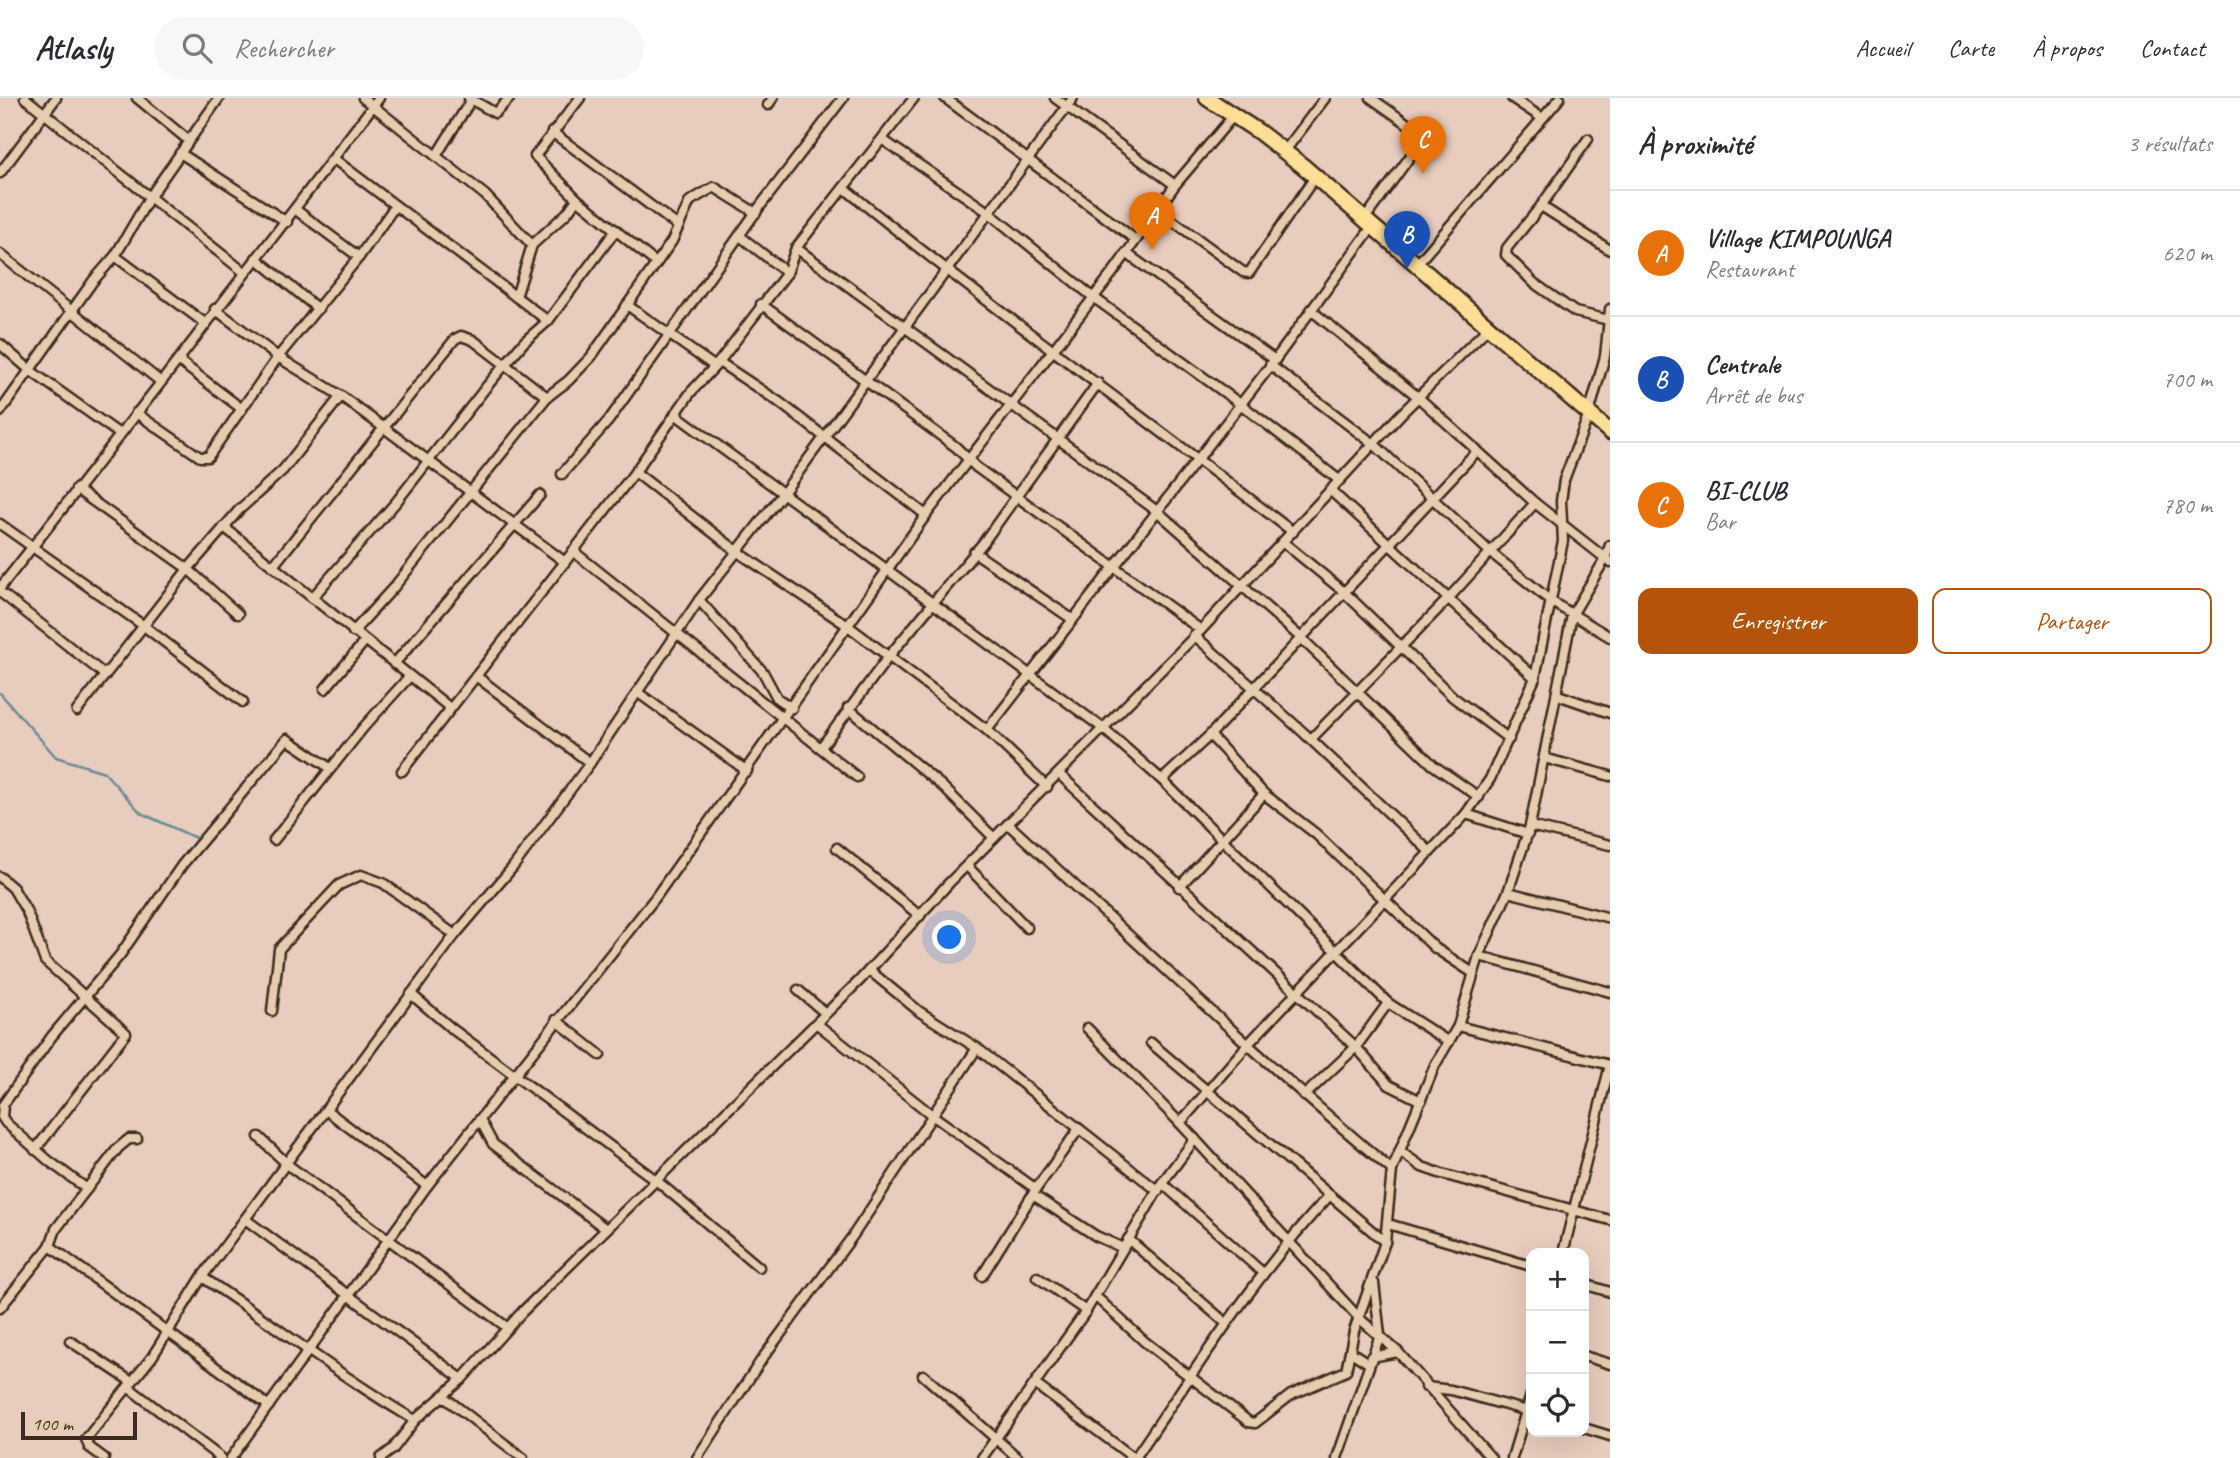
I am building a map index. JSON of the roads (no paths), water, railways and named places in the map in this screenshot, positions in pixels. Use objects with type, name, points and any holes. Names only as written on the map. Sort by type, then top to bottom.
[{"type":"highway","points":[[1207,98],[1315,177],[1610,432]]},
{"type":"street","points":[[25,98],[244,272]]},
{"type":"street","points":[[2,168],[56,98]]},
{"type":"street","points":[[137,98],[188,140]]},
{"type":"street","points":[[0,412],[72,310],[115,256],[149,198],[219,98]]},
{"type":"street","points":[[363,98],[376,102],[436,156],[485,195],[532,245]]},
{"type":"street","points":[[436,156],[470,99],[495,113],[510,98]]},
{"type":"street","points":[[580,98],[535,156],[577,200],[656,263]]},
{"type":"street","points":[[562,474],[609,421],[756,213],[843,98]]},
{"type":"street","points":[[402,771],[449,707],[635,472],[675,414],[787,273],[796,248],[914,98]]},
{"type":"street","points":[[945,98],[1136,240]]},
{"type":"street","points":[[1055,98],[1175,185]]},
{"type":"street","points":[[104,1458],[89,1447],[86,1439],[152,1357],[202,1277],[288,1165],[455,934],[513,867],[590,763],[699,600],[784,492],[1073,98]]},
{"type":"street","points":[[1284,152],[1325,98]]},
{"type":"street","points":[[987,730],[1311,310],[1425,136],[1371,98]]},
{"type":"street","points":[[1512,98],[1542,118]]},
{"type":"street","points":[[1417,264],[1560,98]]},
{"type":"street","points":[[105,675],[0,590],[118,433],[179,361],[215,309],[287,222],[376,102]]},
{"type":"street","points":[[231,1458],[426,1186],[556,1020],[630,931],[792,708],[926,515],[1054,349],[1175,185],[1234,116]]},
{"type":"street","points":[[552,132],[678,226]]},
{"type":"street","points":[[883,139],[988,212],[1093,297],[1240,403],[1339,480]]},
{"type":"street","points":[[1588,139],[1541,206],[1507,248],[1508,259],[1534,283],[1575,312],[1609,320]]},
{"type":"street","points":[[180,153],[287,222]]},
{"type":"street","points":[[334,159],[548,321]]},
{"type":"street","points":[[1158,210],[1249,273],[1315,177]]},
{"type":"street","points":[[353,632],[471,493],[547,397],[568,381],[591,357],[672,241],[690,201],[708,188],[721,189],[756,213]]},
{"type":"street","points":[[844,188],[947,272],[1054,349],[1293,533]]},
{"type":"street","points":[[516,297],[532,245],[567,213],[577,200]]},
{"type":"street","points":[[136,413],[204,458],[211,455],[278,357],[359,257],[396,206]]},
{"type":"street","points":[[1541,206],[1610,250]]},
{"type":"street","points":[[296,210],[359,257]]},
{"type":"street","points":[[312,598],[506,364],[548,321],[616,230]]},
{"type":"street","points":[[740,236],[787,273]]},
{"type":"street","points":[[796,248],[1057,441],[1157,511],[1300,637],[1433,765],[1479,797]]},
{"type":"street","points":[[1126,253],[1272,362],[1375,445],[1490,552],[1552,603],[1610,637]]},
{"type":"street","points":[[0,254],[161,382]]},
{"type":"street","points":[[115,256],[206,324]]},
{"type":"street","points":[[256,258],[318,309]]},
{"type":"street","points":[[761,303],[1016,495],[1114,564],[1197,633],[1428,850]]},
{"type":"street","points":[[627,305],[670,336],[824,435],[926,515]]},
{"type":"street","points":[[215,309],[278,357],[341,396],[565,562]]},
{"type":"street","points":[[1180,1123],[1250,1042],[1386,899],[1428,850],[1466,814],[1479,797],[1509,740],[1535,678],[1563,541],[1564,480],[1589,414],[1605,356],[1610,309]]},
{"type":"street","points":[[1311,310],[1418,397],[1535,503],[1608,560]]},
{"type":"street","points":[[381,1458],[393,1448],[415,1420],[444,1397],[508,1328],[869,970],[994,838],[1104,729],[1293,533],[1418,397],[1488,328]]},
{"type":"street","points":[[273,566],[455,339],[461,336],[473,340],[547,397]]},
{"type":"street","points":[[0,344],[31,371],[118,433]]},
{"type":"street","points":[[179,361],[242,409]]},
{"type":"street","points":[[822,747],[848,708],[974,552],[1098,383]]},
{"type":"street","points":[[77,711],[188,569],[224,527],[283,470],[341,396]]},
{"type":"street","points":[[675,414],[1104,729],[1162,780],[1388,1003],[1448,1042]]},
{"type":"street","points":[[1162,780],[1210,735],[1476,452]]},
{"type":"street","points":[[635,472],[738,552],[890,656],[987,730],[1047,787]]},
{"type":"street","points":[[76,489],[188,569],[238,614]]},
{"type":"street","points":[[1330,490],[1535,678]]},
{"type":"street","points":[[394,664],[540,495]]},
{"type":"street","points":[[1311,739],[1447,600],[1535,503]]},
{"type":"street","points":[[0,524],[144,626],[243,702]]},
{"type":"street","points":[[224,527],[449,707]]},
{"type":"street","points":[[1283,542],[1343,592],[1453,697],[1509,740]]},
{"type":"street","points":[[1096,1296],[1145,1342],[1252,1423],[1300,1391],[1346,1371],[1385,1242],[1392,1170],[1448,1042],[1458,1026],[1479,956],[1508,892],[1529,830],[1572,615],[1608,560],[1610,545]]},
{"type":"street","points":[[573,551],[676,634],[785,716],[857,776]]},
{"type":"street","points":[[974,552],[1073,619]]},
{"type":"street","points":[[699,600],[763,672],[777,698],[792,708]]},
{"type":"street","points":[[325,689],[365,641]]},
{"type":"street","points":[[476,676],[590,763]]},
{"type":"street","points":[[274,840],[330,768],[409,677]]},
{"type":"street","points":[[637,692],[747,771]]},
{"type":"street","points":[[1558,695],[1610,713]]},
{"type":"street","points":[[848,708],[942,786],[994,838]]},
{"type":"street","points":[[1210,735],[1265,794],[1316,834],[1435,948],[1473,973]]},
{"type":"street","points":[[87,1189],[35,1150],[6,1123],[2,1117],[3,1105],[83,998],[120,955],[182,865],[287,739],[330,768]]},
{"type":"street","points":[[1544,758],[1610,776]]},
{"type":"street","points":[[1059,774],[1356,1047],[1389,1085],[1421,1101]]},
{"type":"street","points":[[1179,887],[1265,794]]},
{"type":"street","points":[[1466,814],[1529,830],[1610,845]]},
{"type":"street","points":[[1008,824],[1250,1042],[1304,1096],[1392,1170]]},
{"type":"street","points":[[837,848],[920,916]]},
{"type":"street","points":[[967,866],[1027,928]]},
{"type":"street","points":[[272,1012],[279,949],[339,885],[361,875],[383,883],[455,934]]},
{"type":"street","points":[[0,877],[13,888],[27,912],[45,961],[83,998],[125,1032],[35,1150]]},
{"type":"street","points":[[1508,892],[1610,918]]},
{"type":"street","points":[[1479,956],[1610,992]]},
{"type":"street","points":[[869,970],[920,1012],[977,1048],[1078,1130],[1160,1187],[1264,1273]]},
{"type":"street","points":[[798,990],[824,1012]]},
{"type":"street","points":[[411,995],[450,1028],[657,1181],[759,1268]]},
{"type":"street","points":[[1304,1096],[1356,1047],[1388,1003]]},
{"type":"street","points":[[556,1020],[600,1055]]},
{"type":"street","points":[[816,1023],[1035,1192],[1096,1236],[1123,1248]]},
{"type":"street","points":[[1458,1026],[1610,1065],[1564,1248]]},
{"type":"street","points":[[1087,1028],[1180,1123],[1360,1319],[1398,1352],[1491,1458]]},
{"type":"street","points":[[1151,1043],[1210,1090],[1385,1242]]},
{"type":"street","points":[[697,1458],[762,1359],[852,1237],[977,1048]]},
{"type":"street","points":[[326,1110],[426,1186]]},
{"type":"street","points":[[480,1120],[493,1144],[607,1229]]},
{"type":"street","points":[[982,1276],[1078,1130]]},
{"type":"street","points":[[259,1137],[288,1165],[508,1328]]},
{"type":"street","points":[[0,1308],[50,1247],[52,1235],[123,1142],[137,1139]]},
{"type":"street","points":[[982,1458],[1086,1311],[1160,1187],[1195,1139]]},
{"type":"street","points":[[1401,1152],[1422,1167],[1442,1174],[1528,1195],[1572,1211],[1610,1220]]},
{"type":"street","points":[[1036,1385],[1134,1458],[1192,1377],[1226,1323],[1287,1241],[1329,1196]]},
{"type":"street","points":[[245,1219],[462,1378]]},
{"type":"street","points":[[1388,1224],[1526,1265]]},
{"type":"street","points":[[1128,1239],[1226,1323]]},
{"type":"street","points":[[50,1247],[168,1330],[269,1406]]},
{"type":"street","points":[[202,1277],[310,1350],[355,1385],[415,1420]]},
{"type":"street","points":[[1037,1277],[1086,1311]]},
{"type":"street","points":[[1339,1456],[1380,1335],[1374,1280]]},
{"type":"street","points":[[1589,1286],[1610,1292]]},
{"type":"street","points":[[70,1341],[222,1458]]},
{"type":"street","points":[[1351,1352],[1370,1360],[1398,1352]]},
{"type":"street","points":[[1589,1358],[1610,1364]]},
{"type":"street","points":[[923,1375],[1018,1458]]},
{"type":"street","points":[[1426,1387],[1451,1390],[1526,1411]]},
{"type":"street","points":[[444,1397],[523,1458]]},
{"type":"street","points":[[1512,1458],[1526,1420]]},
{"type":"street","points":[[1589,1430],[1610,1436]]},
{"type":"waterway","points":[[0,693],[56,757],[104,772],[141,813],[200,840]]},
{"type":"place","name":"BI-CLUB","points":[[1423,174]]},
{"type":"place","name":"Village KIMPOUNGA","points":[[1152,250]]},
{"type":"place","name":"Centrale","points":[[1407,269]]}]
